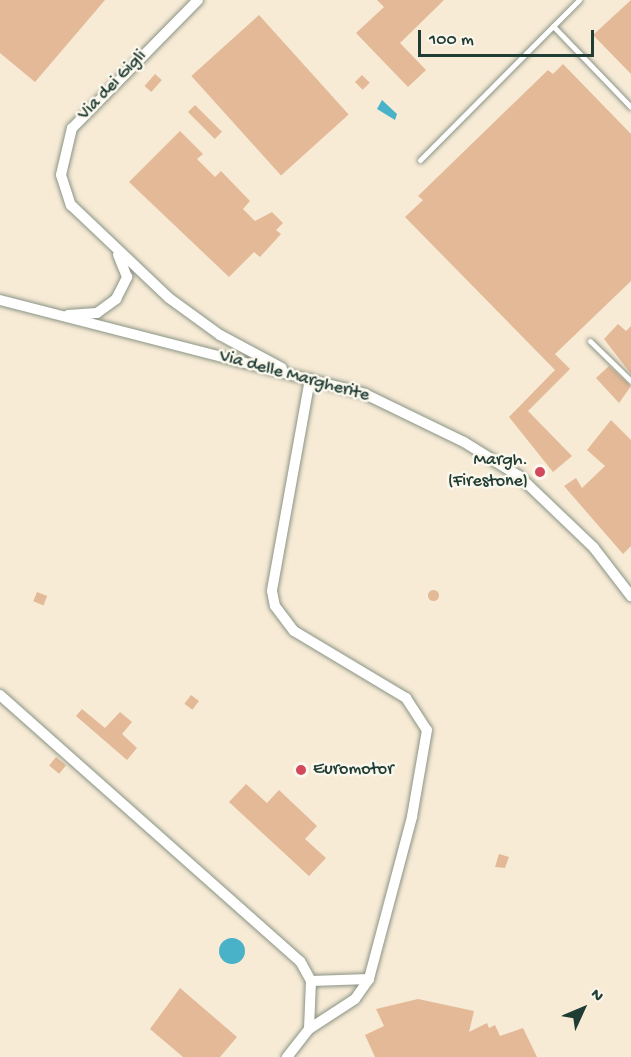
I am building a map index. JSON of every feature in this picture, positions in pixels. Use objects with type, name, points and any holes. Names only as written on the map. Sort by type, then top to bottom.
[{"type":"street","name":"Via dei Gigli","points":[[60,316],[97,314],[123,289],[123,263],[109,243],[65,192],[65,143],[79,120],[198,0]]},
{"type":"street","name":"Via dei Gigli","points":[[109,243],[193,317],[297,376]]},
{"type":"street","name":"Via delle Margherite","points":[[0,300],[310,379],[375,399],[464,442],[519,476],[594,548],[631,596]]},
{"type":"street","points":[[287,1057],[309,1029],[355,999],[369,979],[412,817],[427,730],[406,698],[294,631],[275,606],[277,564],[310,379]]},
{"type":"street","points":[[0,695],[277,937],[311,981],[309,1029]]},
{"type":"street","points":[[311,981],[369,979]]},
{"type":"lane","points":[[420,160],[579,0]]},
{"type":"lane","points":[[553,26],[631,107]]},
{"type":"lane","points":[[590,341],[631,381]]},
{"type":"water","points":[[382,100],[397,114],[395,120],[377,109]]},
{"type":"water","points":[[232,938],[241,942],[245,951],[241,960],[232,964],[223,960],[219,951],[223,942]]},
{"type":"building","points":[[0,0],[105,0],[35,82],[0,53]]},
{"type":"building","points":[[377,0],[444,0],[400,43],[426,70],[408,87],[356,33],[384,7]]},
{"type":"building","points":[[631,0],[631,74],[593,35]]},
{"type":"building","points":[[259,15],[349,115],[281,175],[191,76]]},
{"type":"building","points":[[563,64],[631,134],[631,281],[555,354],[570,369],[528,411],[572,456],[553,472],[509,417],[555,370],[405,217],[423,200],[418,196],[548,70],[553,74]]},
{"type":"building","points":[[155,74],[162,80],[151,92],[145,86]]},
{"type":"building","points":[[362,75],[370,83],[363,90],[355,82]]},
{"type":"building","points":[[195,105],[222,132],[215,139],[188,112]]},
{"type":"building","points":[[180,131],[203,154],[197,159],[215,177],[221,171],[250,201],[243,209],[255,221],[272,212],[283,223],[276,230],[281,234],[260,257],[254,252],[229,277],[129,182]]},
{"type":"building","points":[[618,324],[626,331],[631,326],[631,374],[604,339]]},
{"type":"building","points":[[609,366],[631,386],[619,403],[596,378]]},
{"type":"building","points":[[611,420],[631,440],[631,546],[623,554],[564,486],[576,478],[582,488],[605,466],[587,450]]},
{"type":"building","points":[[433,589],[439,595],[433,601],[427,595]]},
{"type":"building","points":[[37,592],[47,596],[43,605],[33,601]]},
{"type":"building","points":[[191,695],[199,701],[192,710],[184,704]]},
{"type":"building","points":[[82,709],[105,728],[120,712],[132,722],[122,734],[137,748],[127,760],[76,716]]},
{"type":"building","points":[[56,757],[66,765],[59,774],[49,766]]},
{"type":"building","points":[[246,784],[267,803],[279,790],[317,826],[305,839],[326,858],[309,876],[229,802]]},
{"type":"building","points":[[499,854],[509,857],[505,868],[495,867]]},
{"type":"building","points":[[180,988],[237,1037],[220,1057],[183,1057],[150,1029]]},
{"type":"building","points":[[418,999],[474,1011],[469,1032],[487,1023],[489,1028],[495,1025],[500,1036],[523,1028],[537,1057],[375,1057],[365,1035],[384,1026],[376,1009]]},
{"type":"place","name":"Margh. (Firestone)","points":[[540,472]]},
{"type":"place","name":"Euromotor","points":[[301,770]]}]
